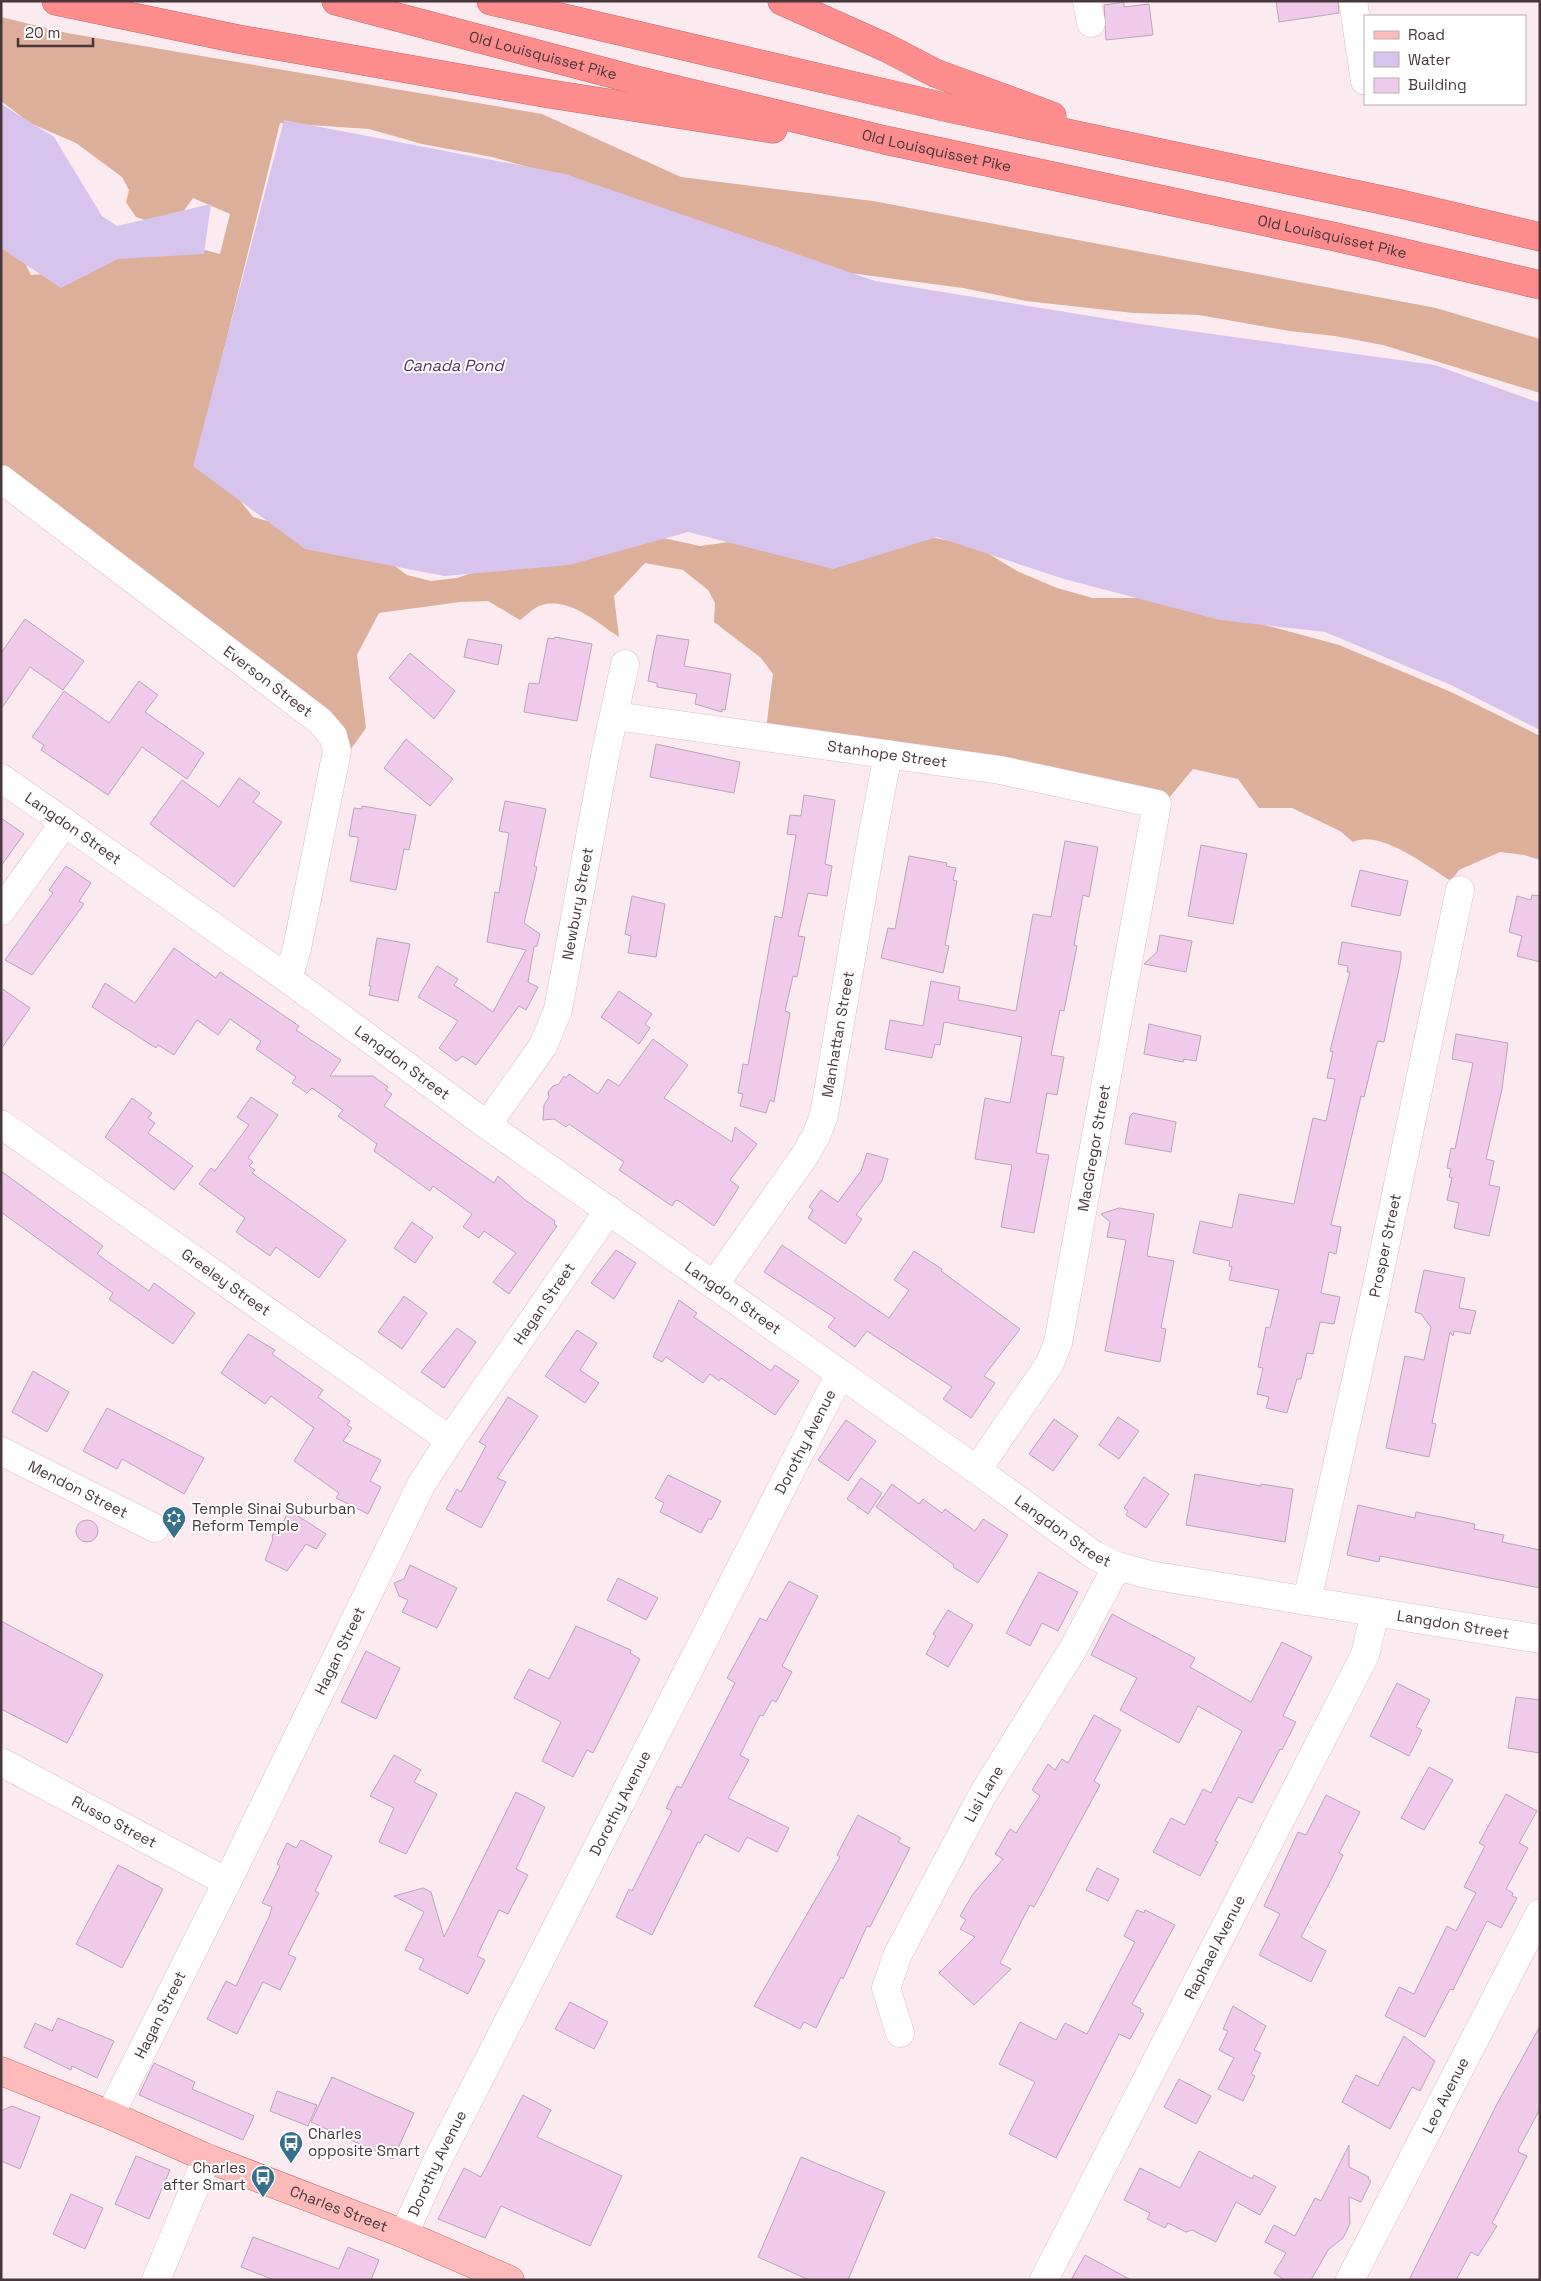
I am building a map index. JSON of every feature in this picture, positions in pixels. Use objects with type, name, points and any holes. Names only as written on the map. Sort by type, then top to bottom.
[{"type":"highway","points":[[56,1],[238,39],[544,93],[594,99],[1026,172]]},
{"type":"highway","name":"Old Louisquisset Pike","points":[[336,1],[632,79],[1026,172],[1336,237],[1540,285]]},
{"type":"highway","points":[[491,1],[953,109],[1401,204],[1540,237]]},
{"type":"highway","points":[[782,1],[885,46],[936,73],[1038,110],[1113,142]]},
{"type":"main road","name":"Charles Street","points":[[1,2071],[110,2114],[206,2158],[404,2234],[510,2280]]},
{"type":"street","points":[[1353,1],[1364,74]]},
{"type":"street","name":"Everson Street","points":[[1,479],[320,721],[333,736],[337,751],[297,948],[288,979]]},
{"type":"street","name":"Newbury Street","points":[[487,1125],[543,1046],[558,1010],[624,664]]},
{"type":"street","name":"Stanhope Street","points":[[615,716],[1000,770],[1158,804]]},
{"type":"street","name":"Manhattan Street","points":[[714,1285],[805,1155],[816,1136],[824,1115],[888,754]]},
{"type":"street","name":"Langdon Street","points":[[1,778],[288,979],[487,1125],[977,1470],[1094,1555],[1117,1566],[1150,1575],[1540,1639]]},
{"type":"street","name":"MacGregor Street","points":[[977,1470],[1050,1363],[1058,1343],[1158,804]]},
{"type":"street","points":[[1,911],[64,822]]},
{"type":"street","name":"Prosper Street","points":[[1307,1601],[1374,1299],[1460,890]]},
{"type":"street","name":"Greeley Street","points":[[1,1124],[450,1440]]},
{"type":"street","name":"Hagan Street","points":[[110,2114],[227,1882],[406,1514],[450,1440],[608,1210]]},
{"type":"street","name":"Dorothy Avenue","points":[[404,2234],[437,2161],[840,1374]]},
{"type":"street","name":"Mendon Street","points":[[1,1451],[155,1528]]},
{"type":"street","name":"Lisi Lane","points":[[900,2033],[886,1988],[898,1954],[983,1794],[1073,1649],[1117,1566]]},
{"type":"street","name":"Raphael Avenue","points":[[1044,2280],[1365,1655],[1375,1612]]},
{"type":"street","name":"Russo Street","points":[[1,1762],[227,1882]]},
{"type":"street","name":"Leo Avenue","points":[[1350,2280],[1538,1918]]},
{"type":"street","points":[[156,2280],[206,2158]]},
{"type":"shaded area","points":[[1,17],[67,33],[542,114],[681,177],[873,201],[1436,308],[1540,339],[1540,393],[1383,345],[1335,336],[1289,331],[1199,315],[1134,313],[1026,301],[963,288],[812,268],[579,181],[492,157],[422,144],[369,129],[280,123],[207,418],[208,460],[253,517],[274,523],[354,536],[407,575],[431,581],[457,578],[507,561],[663,538],[700,546],[789,534],[929,537],[974,545],[1017,571],[1057,588],[1093,598],[1140,598],[1180,602],[1339,645],[1451,692],[1540,736],[1540,860],[1524,855],[1500,852],[1459,870],[1451,881],[1404,851],[1390,845],[1364,839],[1353,842],[1340,831],[1292,808],[1259,808],[1238,779],[1193,769],[1153,817],[1151,809],[765,737],[773,674],[761,658],[714,622],[715,603],[708,590],[683,570],[645,563],[614,596],[619,637],[583,613],[563,605],[539,606],[520,620],[488,601],[460,602],[379,613],[357,655],[366,728],[337,769],[321,731],[1,484],[1,242],[19,251],[31,275],[59,273],[74,263],[190,246],[220,254],[230,214],[193,198],[183,212],[157,224],[136,217],[126,202],[129,190],[122,177],[76,143],[30,123],[1,101]]},
{"type":"water","points":[[1,104],[54,137],[102,216],[117,226],[211,204],[204,254],[118,259],[61,288],[1,248]]},
{"type":"water","name":"Canada Pond","points":[[284,120],[565,174],[875,281],[1140,324],[1435,365],[1540,403],[1540,730],[1451,685],[1325,632],[1220,620],[1064,579],[937,537],[833,569],[688,532],[569,565],[444,576],[305,549],[193,466]]},
{"type":"building","points":[[1276,1],[1338,1],[1339,13],[1279,22]]},
{"type":"building","points":[[1124,2],[1124,7],[1149,4],[1153,35],[1106,40],[1104,5]]},
{"type":"building","points":[[25,619],[84,661],[63,690],[30,667],[1,709],[1,653]]},
{"type":"building","points":[[657,635],[689,640],[684,666],[731,674],[725,710],[722,709],[722,712],[695,704],[697,694],[657,687],[657,683],[648,681]]},
{"type":"building","points":[[555,637],[592,644],[577,721],[524,712],[529,683],[539,684],[548,638],[554,639]]},
{"type":"building","points":[[468,639],[502,645],[498,665],[464,657]]},
{"type":"building","points":[[410,653],[455,691],[434,719],[389,678]]},
{"type":"building","points":[[139,681],[158,695],[145,712],[204,753],[187,779],[142,747],[108,795],[41,750],[44,745],[32,737],[64,691],[109,723]]},
{"type":"building","points":[[406,739],[453,779],[430,806],[384,768]]},
{"type":"building","points":[[656,744],[740,762],[734,793],[650,777]]},
{"type":"building","points":[[239,778],[260,793],[253,802],[282,822],[234,887],[150,824],[182,780],[219,807]]},
{"type":"building","points":[[804,795],[835,800],[825,864],[832,866],[827,896],[808,893],[798,936],[805,937],[797,977],[793,976],[785,1011],[790,1013],[774,1102],[770,1100],[766,1113],[740,1106],[743,1094],[738,1093],[743,1064],[748,1065],[775,916],[782,918],[796,835],[787,834],[790,815],[801,816]]},
{"type":"building","points":[[505,801],[546,809],[534,866],[537,867],[524,923],[540,934],[537,946],[534,947],[528,982],[538,987],[526,1010],[519,1006],[476,1065],[463,1056],[456,1061],[439,1048],[458,1021],[418,997],[437,966],[458,979],[454,985],[493,1012],[526,950],[487,942],[495,892],[499,893],[509,833],[499,831]]},
{"type":"building","points":[[362,806],[416,815],[409,850],[404,849],[396,890],[350,881],[358,837],[349,836],[354,808],[362,809]]},
{"type":"building","points":[[1,818],[24,834],[1,866]]},
{"type":"building","points":[[1065,841],[1098,847],[1089,897],[1083,895],[1074,945],[1077,946],[1064,1011],[1060,1010],[1051,1055],[1064,1057],[1057,1095],[1047,1093],[1036,1153],[1049,1155],[1034,1233],[1001,1227],[1012,1165],[975,1159],[985,1098],[1010,1103],[1022,1037],[944,1022],[940,1045],[935,1044],[932,1058],[885,1049],[890,1020],[923,1026],[931,981],[960,987],[958,1000],[1016,1011],[1033,914],[1051,917]]},
{"type":"building","points":[[1201,845],[1247,854],[1233,924],[1188,916]]},
{"type":"building","points":[[909,856],[947,863],[946,866],[956,868],[953,880],[957,881],[945,945],[949,946],[943,973],[881,958],[888,928],[895,929]]},
{"type":"building","points":[[66,866],[91,883],[79,901],[84,904],[32,975],[5,960],[53,893],[49,890]]},
{"type":"building","points":[[1360,870],[1408,881],[1400,916],[1351,906]]},
{"type":"building","points":[[1532,895],[1540,896],[1540,962],[1517,956],[1522,936],[1509,932],[1517,896],[1531,900]]},
{"type":"building","points":[[632,896],[665,904],[656,957],[628,953],[631,936],[625,934]]},
{"type":"building","points":[[1160,935],[1192,941],[1186,972],[1144,964],[1157,952]]},
{"type":"building","points":[[377,938],[410,944],[398,1001],[369,995]]},
{"type":"building","points":[[1342,942],[1401,952],[1401,959],[1384,1042],[1378,1041],[1377,1043],[1364,1097],[1361,1096],[1331,1225],[1341,1227],[1336,1254],[1329,1252],[1321,1293],[1340,1297],[1334,1324],[1320,1322],[1313,1354],[1307,1353],[1301,1379],[1297,1379],[1287,1413],[1266,1408],[1269,1397],[1257,1394],[1263,1368],[1258,1367],[1266,1327],[1270,1328],[1279,1290],[1229,1280],[1232,1267],[1229,1266],[1230,1261],[1193,1253],[1200,1221],[1232,1228],[1239,1194],[1294,1204],[1313,1118],[1326,1121],[1335,1079],[1327,1078],[1333,1052],[1330,1051],[1350,972],[1347,972],[1348,966],[1338,964]]},
{"type":"building","points":[[174,948],[216,978],[220,972],[299,1026],[296,1030],[341,1060],[330,1076],[373,1076],[388,1087],[386,1090],[392,1094],[384,1106],[494,1183],[498,1176],[524,1199],[555,1221],[554,1224],[557,1226],[509,1294],[493,1282],[516,1253],[484,1231],[479,1238],[463,1227],[472,1214],[433,1186],[430,1191],[374,1151],[377,1144],[338,1116],[343,1110],[312,1088],[307,1093],[292,1083],[296,1077],[256,1049],[261,1041],[230,1019],[218,1035],[197,1020],[174,1055],[158,1045],[156,1048],[92,1007],[105,983],[135,1003]]},
{"type":"building","points":[[1,988],[30,1008],[1,1049]]},
{"type":"building","points":[[619,991],[652,1014],[645,1024],[650,1028],[639,1044],[601,1017]]},
{"type":"building","points":[[1149,1024],[1201,1036],[1196,1061],[1184,1059],[1183,1062],[1144,1054]]},
{"type":"building","points":[[1456,1034],[1508,1043],[1502,1089],[1486,1159],[1494,1161],[1489,1185],[1500,1187],[1489,1236],[1454,1228],[1459,1203],[1447,1200],[1452,1178],[1449,1177],[1451,1169],[1447,1168],[1451,1148],[1455,1149],[1473,1063],[1452,1059]]},
{"type":"building","points":[[653,1039],[688,1065],[664,1098],[732,1142],[735,1127],[757,1144],[730,1180],[739,1187],[714,1226],[679,1201],[676,1200],[672,1206],[619,1170],[624,1162],[569,1124],[566,1127],[554,1119],[543,1120],[544,1105],[549,1097],[548,1092],[553,1086],[559,1084],[564,1076],[566,1078],[569,1074],[598,1094],[608,1079],[619,1086]]},
{"type":"building","points":[[251,1097],[278,1115],[248,1158],[253,1162],[249,1166],[255,1170],[252,1173],[346,1240],[319,1278],[276,1247],[270,1256],[236,1232],[245,1218],[199,1184],[211,1168],[215,1171],[249,1125],[237,1117]]},
{"type":"building","points":[[132,1098],[152,1113],[148,1118],[155,1123],[148,1133],[193,1166],[174,1190],[105,1137]]},
{"type":"building","points":[[1133,1113],[1176,1122],[1171,1152],[1125,1144],[1130,1116]]},
{"type":"building","points":[[867,1153],[888,1159],[882,1181],[856,1215],[862,1219],[845,1244],[808,1218],[813,1210],[809,1207],[821,1190],[838,1202],[861,1171]]},
{"type":"building","points":[[1,1171],[103,1246],[97,1254],[149,1291],[154,1283],[195,1313],[173,1344],[109,1299],[113,1293],[1,1212]]},
{"type":"building","points":[[1119,1208],[1154,1214],[1147,1256],[1174,1261],[1161,1328],[1166,1329],[1160,1362],[1105,1351],[1126,1240],[1107,1237],[1110,1222],[1101,1214]]},
{"type":"building","points":[[412,1222],[433,1237],[415,1263],[394,1248]]},
{"type":"building","points":[[782,1245],[889,1318],[909,1290],[894,1280],[914,1251],[942,1269],[941,1271],[1020,1329],[984,1376],[995,1383],[971,1418],[943,1399],[952,1387],[867,1331],[855,1347],[828,1327],[835,1318],[764,1272]]},
{"type":"building","points":[[616,1250],[636,1263],[614,1299],[591,1283]]},
{"type":"building","points":[[1424,1270],[1465,1278],[1459,1308],[1476,1311],[1470,1334],[1454,1331],[1453,1336],[1450,1332],[1432,1423],[1436,1424],[1429,1457],[1386,1448],[1405,1356],[1424,1360],[1431,1327],[1421,1314],[1415,1312]]},
{"type":"building","points":[[404,1296],[427,1313],[402,1349],[378,1332]]},
{"type":"building","points":[[679,1300],[697,1313],[694,1317],[771,1371],[775,1365],[799,1381],[775,1415],[721,1378],[719,1381],[710,1374],[703,1383],[666,1357],[662,1362],[653,1357]]},
{"type":"building","points":[[457,1328],[476,1342],[444,1388],[421,1372]]},
{"type":"building","points":[[577,1330],[597,1343],[580,1370],[599,1383],[585,1403],[545,1376]]},
{"type":"building","points":[[248,1334],[275,1350],[272,1354],[323,1390],[318,1397],[350,1421],[347,1425],[352,1428],[343,1441],[381,1460],[370,1481],[381,1487],[368,1514],[336,1498],[339,1493],[294,1461],[314,1428],[271,1396],[265,1404],[221,1373]]},
{"type":"building","points":[[33,1371],[69,1392],[47,1432],[12,1412]]},
{"type":"building","points":[[508,1397],[538,1416],[497,1478],[506,1482],[481,1528],[446,1509],[457,1489],[461,1492],[486,1446],[479,1442]]},
{"type":"building","points":[[107,1408],[204,1458],[184,1494],[122,1459],[117,1469],[83,1451]]},
{"type":"building","points":[[1118,1417],[1139,1431],[1119,1459],[1099,1445]]},
{"type":"building","points":[[1054,1419],[1078,1436],[1053,1471],[1029,1454]]},
{"type":"building","points":[[846,1420],[876,1441],[848,1481],[818,1460]]},
{"type":"building","points":[[1195,1474],[1261,1486],[1261,1484],[1293,1489],[1285,1542],[1186,1525]]},
{"type":"building","points":[[668,1475],[721,1501],[711,1520],[709,1518],[701,1533],[660,1512],[664,1503],[655,1498]]},
{"type":"building","points":[[1144,1477],[1169,1494],[1146,1528],[1126,1515],[1128,1511],[1124,1508]]},
{"type":"building","points":[[861,1478],[882,1493],[868,1514],[847,1499]]},
{"type":"building","points":[[892,1484],[919,1504],[923,1499],[942,1513],[945,1509],[975,1531],[983,1519],[1008,1535],[978,1583],[953,1567],[954,1565],[876,1507]]},
{"type":"building","points":[[1358,1505],[1415,1518],[1416,1512],[1475,1524],[1474,1529],[1504,1535],[1502,1542],[1540,1550],[1540,1588],[1380,1556],[1379,1562],[1347,1555]]},
{"type":"building","points":[[289,1510],[326,1534],[316,1549],[306,1544],[287,1571],[265,1560],[273,1539],[272,1536],[276,1528],[281,1527]]},
{"type":"building","points":[[87,1520],[95,1523],[98,1531],[95,1539],[87,1542],[79,1539],[76,1531],[79,1523]]},
{"type":"building","points":[[410,1565],[457,1588],[437,1628],[402,1612],[408,1600],[399,1596],[394,1583],[404,1579]]},
{"type":"building","points":[[1039,1572],[1078,1592],[1058,1631],[1042,1623],[1030,1646],[1006,1633]]},
{"type":"building","points":[[618,1578],[658,1598],[646,1620],[607,1600]]},
{"type":"building","points":[[789,1581],[818,1596],[782,1666],[792,1672],[776,1702],[772,1700],[763,1716],[760,1715],[740,1755],[749,1760],[728,1798],[789,1828],[777,1852],[747,1837],[739,1852],[705,1834],[700,1843],[698,1842],[652,1935],[616,1917],[629,1889],[632,1891],[672,1811],[666,1808],[677,1786],[681,1788],[735,1683],[727,1678],[760,1618],[766,1621]]},
{"type":"building","points":[[948,1610],[973,1625],[948,1667],[926,1654],[936,1636],[933,1634]]},
{"type":"building","points":[[1112,1614],[1195,1658],[1190,1667],[1251,1702],[1282,1642],[1312,1657],[1283,1716],[1296,1722],[1282,1750],[1280,1749],[1252,1803],[1238,1797],[1215,1841],[1218,1842],[1200,1876],[1153,1852],[1171,1818],[1185,1825],[1203,1789],[1211,1793],[1242,1731],[1198,1706],[1179,1743],[1120,1710],[1137,1678],[1091,1655]]},
{"type":"building","points":[[1,1621],[103,1675],[67,1743],[1,1709]]},
{"type":"building","points":[[576,1626],[631,1650],[630,1653],[640,1659],[593,1753],[587,1750],[573,1777],[542,1761],[561,1722],[514,1698],[529,1669],[549,1679]]},
{"type":"building","points":[[366,1651],[400,1668],[376,1719],[341,1702]]},
{"type":"building","points":[[1397,1683],[1430,1700],[1416,1727],[1422,1730],[1409,1756],[1370,1736]]},
{"type":"building","points":[[1516,1697],[1540,1700],[1540,1753],[1508,1748]]},
{"type":"building","points":[[1094,1715],[1121,1730],[1094,1781],[1100,1785],[1034,1907],[1030,1905],[1000,1963],[1011,1969],[974,2005],[939,1973],[975,1937],[960,1929],[966,1920],[960,1916],[973,1894],[1003,1859],[995,1854],[1010,1829],[1016,1833],[1040,1796],[1032,1790],[1048,1764],[1055,1770],[1062,1759],[1068,1763]]},
{"type":"building","points":[[394,1755],[421,1770],[414,1782],[437,1794],[406,1854],[379,1842],[394,1808],[370,1796]]},
{"type":"building","points":[[1429,1767],[1453,1780],[1424,1830],[1401,1818]]},
{"type":"building","points":[[516,1792],[545,1807],[516,1869],[528,1875],[508,1914],[499,1910],[477,1956],[485,1960],[468,1994],[419,1969],[424,1959],[405,1950],[424,1912],[394,1896],[423,1888],[431,1892],[444,1937]]},
{"type":"building","points":[[1506,1794],[1537,1811],[1519,1843],[1528,1848],[1506,1889],[1513,1893],[1512,1896],[1517,1898],[1501,1928],[1487,1921],[1453,1990],[1450,1989],[1425,2037],[1385,2016],[1399,1987],[1414,1994],[1447,1926],[1456,1931],[1476,1893],[1464,1887],[1485,1846],[1479,1843]]},
{"type":"building","points":[[1326,1795],[1360,1812],[1339,1853],[1343,1855],[1301,1937],[1326,1951],[1311,1982],[1259,1955],[1280,1914],[1264,1906],[1298,1832],[1306,1835]]},
{"type":"building","points":[[858,1815],[901,1838],[898,1842],[910,1848],[870,1927],[867,1926],[843,1979],[841,1977],[816,2028],[804,2022],[800,2029],[754,2006],[840,1857],[837,1855]]},
{"type":"building","points":[[301,1840],[332,1856],[315,1891],[319,1893],[288,1954],[296,1958],[280,1990],[263,1982],[237,2034],[207,2019],[226,1981],[236,1986],[269,1917],[272,1907],[262,1903],[280,1866],[277,1864],[287,1843],[296,1848]]},
{"type":"building","points":[[118,1865],[163,1889],[122,1968],[76,1944]]},
{"type":"building","points":[[1097,1868],[1119,1879],[1108,1901],[1086,1890]]},
{"type":"building","points":[[1137,1910],[1144,1913],[1145,1910],[1175,1925],[1132,2004],[1141,2009],[1140,2012],[1144,2014],[1130,2039],[1119,2034],[1056,2158],[1009,2134],[1035,2082],[999,2064],[1020,2022],[1056,2040],[1065,2023],[1087,2034],[1135,1942],[1124,1936]]},
{"type":"building","points":[[570,2002],[608,2022],[594,2049],[555,2029]]},
{"type":"building","points":[[1233,2006],[1266,2026],[1254,2050],[1261,2053],[1251,2074],[1255,2076],[1243,2101],[1218,2089],[1234,2058],[1219,2050],[1228,2031],[1223,2029]]},
{"type":"building","points":[[58,2018],[114,2041],[97,2078],[72,2066],[71,2070],[24,2047],[35,2023],[52,2031]]},
{"type":"building","points":[[1540,2026],[1540,2109],[1519,2148],[1518,2152],[1527,2156],[1492,2223],[1497,2226],[1478,2256],[1471,2252],[1456,2280],[1409,2280],[1497,2104]]},
{"type":"building","points":[[1404,2036],[1435,2061],[1420,2091],[1412,2087],[1390,2129],[1342,2102],[1356,2075],[1378,2086]]},
{"type":"building","points":[[154,2063],[195,2082],[192,2089],[254,2116],[243,2140],[139,2095]]},
{"type":"building","points":[[332,2077],[414,2113],[393,2159],[311,2122]]},
{"type":"building","points":[[1179,2079],[1211,2096],[1196,2124],[1164,2107]]},
{"type":"building","points":[[277,2091],[317,2105],[308,2126],[270,2111]]},
{"type":"building","points":[[523,2095],[551,2110],[537,2137],[622,2176],[590,2246],[501,2206],[485,2238],[438,2219],[464,2168],[481,2177]]},
{"type":"building","points":[[12,2106],[40,2117],[20,2169],[1,2161],[1,2111]]},
{"type":"building","points":[[1349,2145],[1349,2167],[1369,2177],[1368,2179],[1371,2181],[1361,2202],[1349,2197],[1350,2224],[1343,2238],[1328,2250],[1311,2280],[1285,2280],[1274,2273],[1286,2253],[1265,2242],[1274,2225],[1295,2236],[1315,2198],[1321,2201]]},
{"type":"building","points":[[1199,2151],[1252,2179],[1254,2175],[1276,2187],[1260,2215],[1236,2202],[1216,2242],[1192,2230],[1186,2232],[1168,2223],[1165,2228],[1147,2219],[1150,2213],[1124,2200],[1140,2168],[1180,2188]]},
{"type":"building","points":[[136,2156],[170,2170],[149,2219],[115,2204]]},
{"type":"building","points":[[801,2157],[885,2192],[848,2280],[809,2280],[758,2257]]},
{"type":"building","points":[[71,2194],[103,2208],[85,2249],[53,2234]]},
{"type":"building","points":[[253,2237],[339,2269],[348,2247],[379,2260],[371,2280],[274,2280],[241,2267]]},
{"type":"building","points":[[1085,2255],[1131,2280],[1071,2280]]},
{"type":"place","name":"Temple Sinai Suburban Reform Temple","points":[[174,1539]]},
{"type":"place","name":"Charles opposite Smart","points":[[291,2164]]},
{"type":"place","name":"Charles after Smart","points":[[263,2198]]}]
